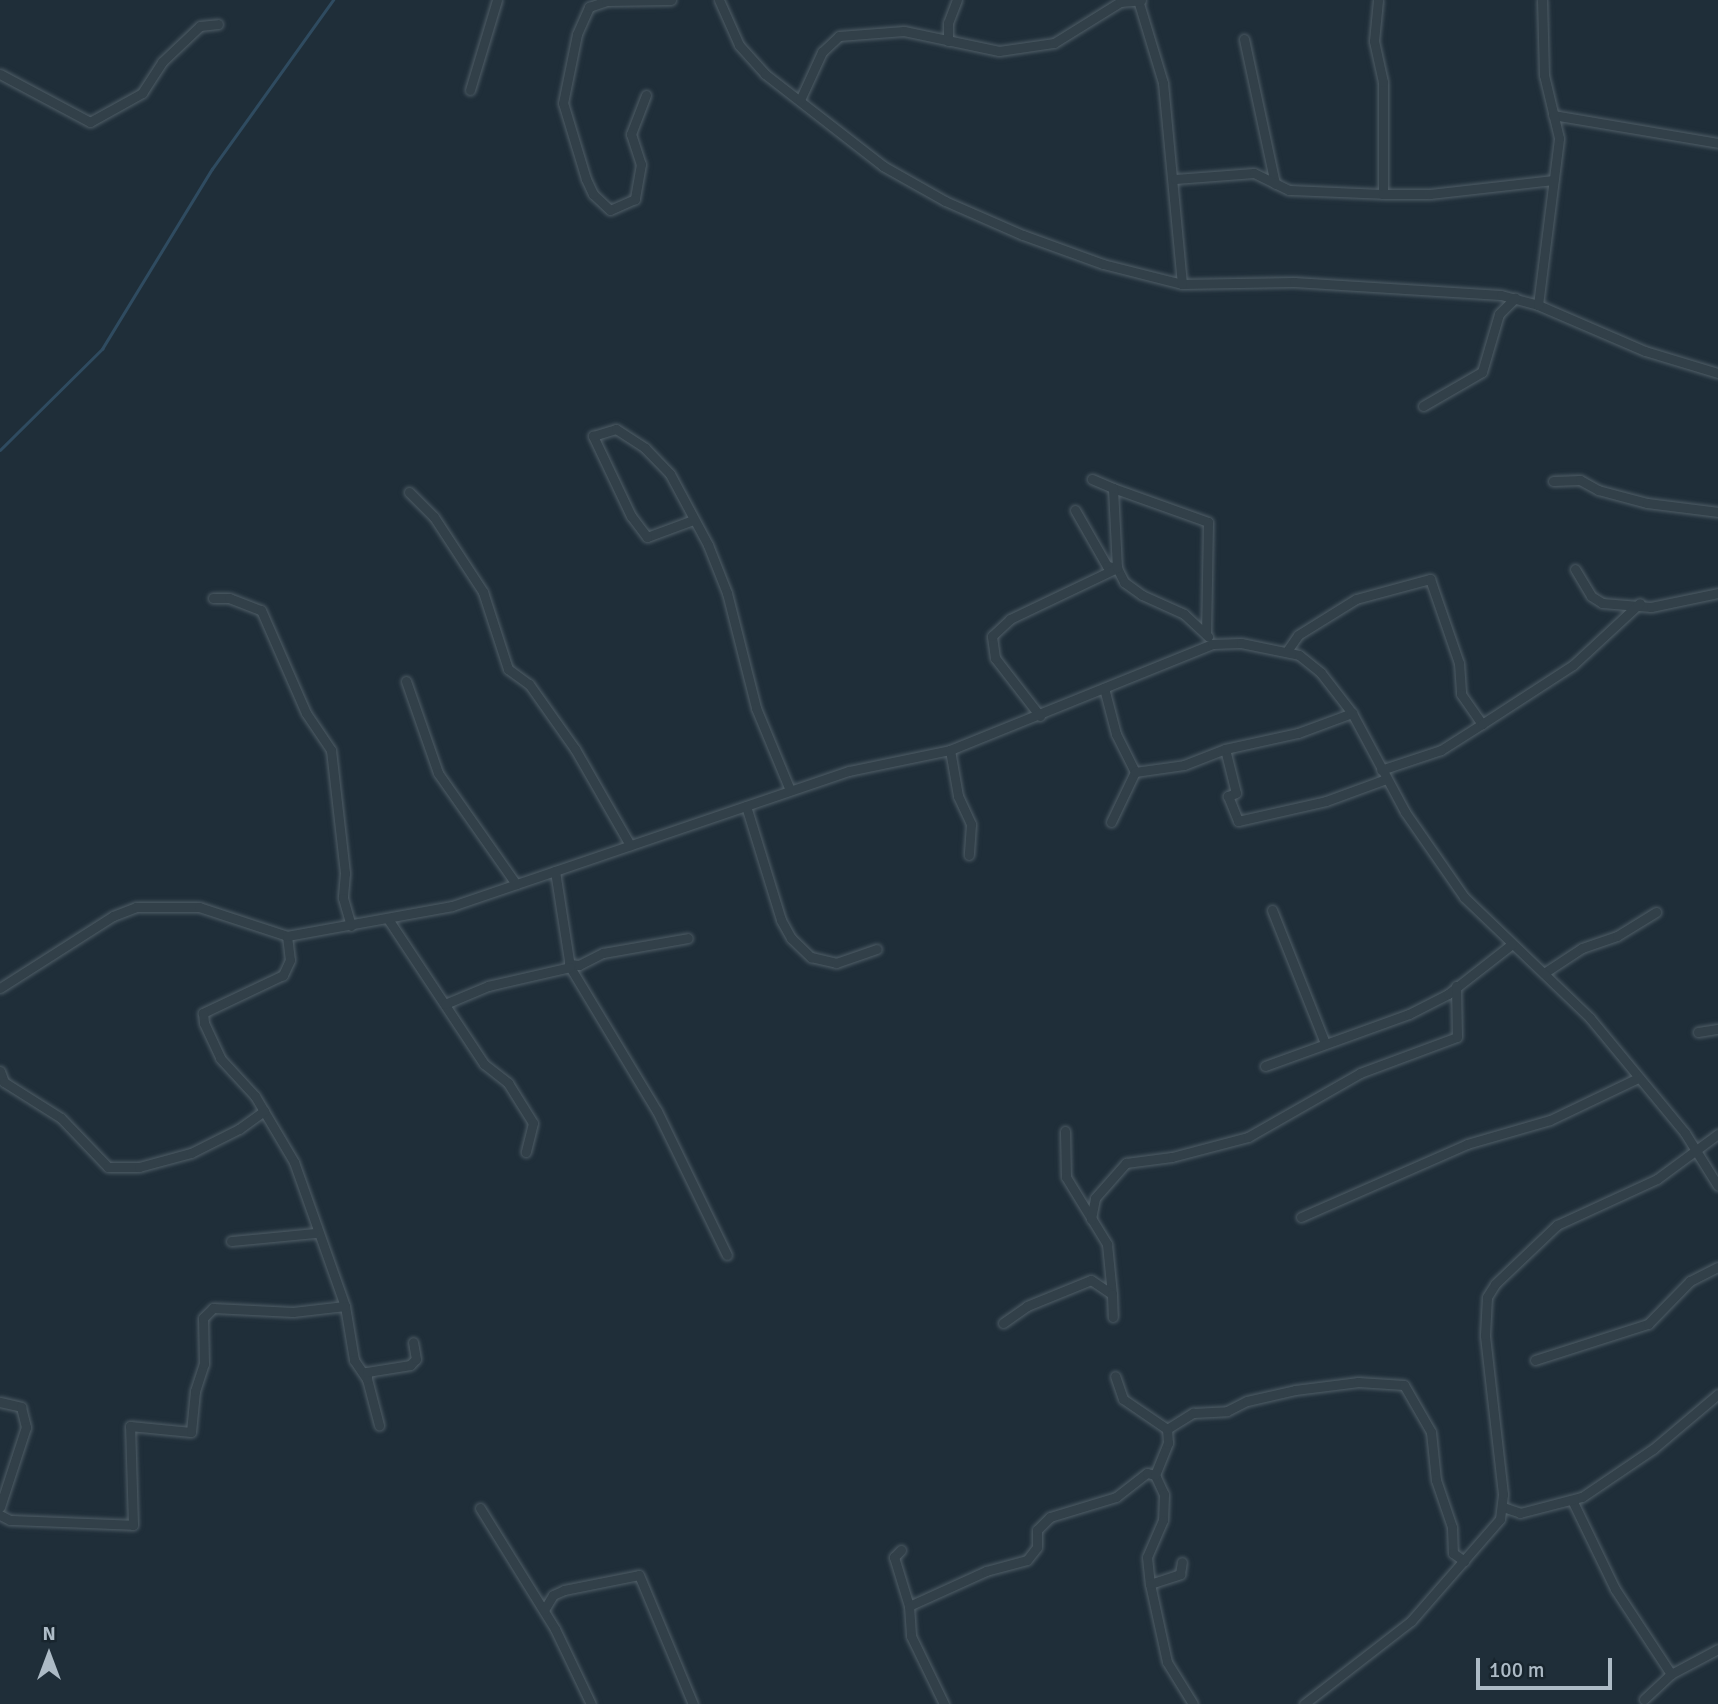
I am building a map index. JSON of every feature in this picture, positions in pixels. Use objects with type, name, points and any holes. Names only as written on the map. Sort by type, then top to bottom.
[{"type":"street","points":[[470,90],[497,0]]},
{"type":"street","points":[[599,0],[671,0]]},
{"type":"street","points":[[719,0],[738,45],[765,74],[883,166],[945,201],[1103,264],[1182,284],[1354,284],[1514,298],[1538,304],[1645,351],[1718,373]]},
{"type":"street","points":[[948,41],[948,23],[957,0]]},
{"type":"street","points":[[800,100],[822,52],[839,36],[881,30],[999,51],[1054,43],[1121,2],[1139,0],[1163,83],[1175,180],[1182,284]]},
{"type":"street","points":[[1378,0],[1374,41],[1383,82],[1384,194]]},
{"type":"street","points":[[1538,304],[1559,138],[1544,66],[1542,0]]},
{"type":"street","points":[[606,1],[589,7],[584,16],[563,103],[586,179],[593,194],[610,209],[635,199],[641,164],[631,134],[646,95]]},
{"type":"street","points":[[0,74],[90,122],[142,93],[162,62],[200,26],[218,24]]},
{"type":"street","points":[[1244,39],[1275,184]]},
{"type":"street","points":[[1553,115],[1718,143]]},
{"type":"street","points":[[1175,180],[1254,173],[1275,184],[1317,194],[1430,194],[1553,180]]},
{"type":"street","points":[[1423,406],[1482,372],[1499,314],[1514,298]]},
{"type":"street","points":[[693,520],[647,537],[631,516],[593,436],[616,429],[645,449],[670,474],[693,520],[727,593],[756,708],[790,790]]},
{"type":"street","points":[[1092,479],[1208,522],[1206,632]]},
{"type":"street","points":[[1553,481],[1580,480],[1598,490],[1647,503],[1718,512]]},
{"type":"street","points":[[1113,488],[1116,568],[1131,587],[1184,614],[1206,632],[1212,644]]},
{"type":"street","points":[[409,492],[434,517],[483,592],[508,669],[529,684],[575,749],[630,845]]},
{"type":"street","points":[[1075,510],[1107,566],[1116,568]]},
{"type":"street","points":[[1040,716],[995,658],[992,636],[1010,619],[1116,568]]},
{"type":"street","points":[[1575,569],[1596,600],[1640,603],[1651,607],[1681,603],[1718,593]]},
{"type":"street","points":[[1287,651],[1298,635],[1356,599],[1430,579],[1459,663],[1461,694],[1482,724]]},
{"type":"street","points":[[213,598],[229,598],[261,610],[306,713],[331,750],[345,873],[343,898],[351,926]]},
{"type":"street","points":[[1381,770],[1441,750],[1482,724],[1573,665],[1640,603]]},
{"type":"street","points":[[0,988],[113,916],[136,907],[199,907],[287,936],[453,906],[790,790],[849,772],[950,750],[1040,716],[1212,644],[1241,643],[1299,655],[1321,673],[1352,712],[1386,779],[1464,897],[1590,1018],[1695,1151],[1718,1186]]},
{"type":"street","points":[[406,681],[439,773],[516,884]]},
{"type":"street","points":[[1104,688],[1116,734],[1135,772]]},
{"type":"street","points":[[1135,772],[1184,765],[1225,749],[1298,733],[1352,712]]},
{"type":"street","points":[[1225,749],[1236,793],[1228,796],[1238,821],[1326,801],[1386,779]]},
{"type":"street","points":[[950,750],[958,796],[971,824],[969,855]]},
{"type":"street","points":[[1111,822],[1135,772]]},
{"type":"street","points":[[746,806],[781,920],[791,938],[811,957],[836,963],[877,949]]},
{"type":"street","points":[[555,871],[569,965],[657,1111],[727,1255]]},
{"type":"street","points":[[1272,910],[1325,1043]]},
{"type":"street","points":[[1544,973],[1583,948],[1617,936],[1656,912]]},
{"type":"street","points":[[388,919],[484,1064],[508,1083],[533,1124],[526,1152]]},
{"type":"street","points":[[287,936],[290,960],[283,975],[203,1013],[220,1058],[264,1111],[295,1162],[316,1233],[345,1307],[354,1360],[367,1379]]},
{"type":"street","points":[[445,1004],[488,986],[569,965],[579,965],[603,953],[688,938]]},
{"type":"street","points":[[1265,1066],[1409,1014],[1456,986],[1512,944]]},
{"type":"street","points":[[1091,1219],[1095,1198],[1126,1163],[1172,1157],[1248,1137],[1360,1073],[1457,1037],[1456,986]]},
{"type":"street","points":[[1698,1032],[1718,1029]]},
{"type":"street","points":[[0,1071],[4,1082],[61,1118],[108,1167],[139,1167],[191,1153],[239,1129],[264,1111]]},
{"type":"street","points":[[1301,1217],[1501,1131],[1550,1120],[1636,1079]]},
{"type":"street","points":[[1065,1131],[1066,1178],[1107,1244],[1113,1317]]},
{"type":"street","points":[[1304,1704],[1411,1621],[1500,1519],[1503,1507],[1485,1335],[1487,1297],[1557,1225],[1657,1179],[1718,1134]]},
{"type":"street","points":[[231,1241],[316,1233]]},
{"type":"street","points":[[1535,1360],[1648,1324],[1689,1281],[1718,1267]]},
{"type":"street","points":[[1003,1323],[1027,1307],[1091,1280],[1112,1294]]},
{"type":"street","points":[[0,1515],[9,1520],[133,1525],[130,1426],[191,1432],[195,1391],[204,1364],[203,1318],[213,1308],[293,1312],[345,1307]]},
{"type":"street","points":[[379,1425],[367,1372],[410,1365],[416,1359],[413,1342]]},
{"type":"street","points":[[1115,1377],[1124,1399],[1167,1429]]},
{"type":"street","points":[[1167,1429],[1193,1413],[1227,1412],[1254,1399],[1295,1390],[1358,1382],[1404,1385],[1431,1432],[1436,1480],[1452,1527],[1453,1553],[1464,1562]]},
{"type":"street","points":[[1503,1507],[1520,1513],[1572,1500],[1612,1479],[1718,1394]]},
{"type":"street","points":[[0,1402],[21,1407],[26,1427],[0,1507]]},
{"type":"street","points":[[1167,1429],[1168,1443],[1155,1475],[1164,1494],[1163,1520],[1147,1557],[1150,1584],[1167,1662],[1192,1704]]},
{"type":"street","points":[[909,1606],[986,1571],[1027,1560],[1037,1547],[1037,1530],[1050,1517],[1116,1497],[1147,1473],[1155,1475]]},
{"type":"street","points":[[1572,1500],[1615,1589],[1671,1674]]},
{"type":"street","points":[[480,1508],[544,1610],[591,1704]]},
{"type":"street","points":[[901,1550],[894,1557],[909,1606],[911,1636],[944,1704]]},
{"type":"street","points":[[1150,1584],[1180,1574],[1182,1562]]},
{"type":"street","points":[[544,1610],[553,1595],[564,1590],[611,1577],[639,1575],[693,1704]]},
{"type":"street","points":[[1644,1699],[1671,1674],[1718,1649]]},
{"type":"waterway","points":[[0,450],[102,349],[212,169],[333,0]]}]
